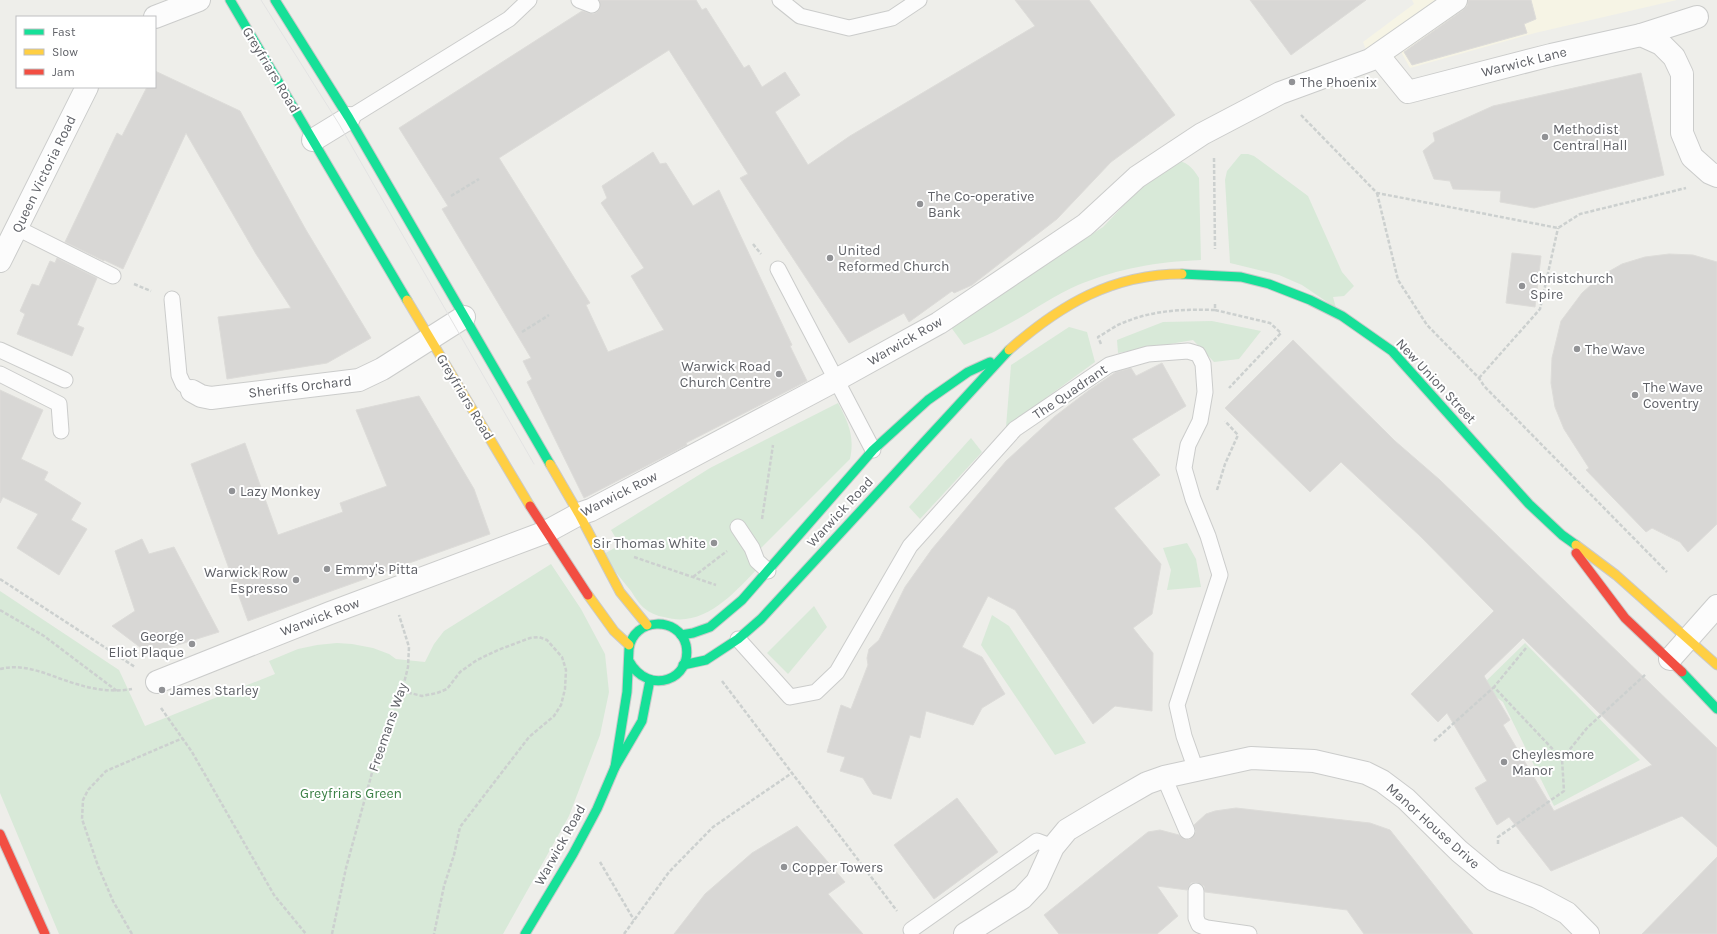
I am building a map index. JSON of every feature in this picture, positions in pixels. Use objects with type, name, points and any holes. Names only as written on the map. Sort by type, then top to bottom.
[{"type":"main road","name":"Greyfriars Road","points":[[230,0],[429,338],[546,532],[598,610],[614,631],[629,645]]},
{"type":"main road","points":[[275,0],[350,118],[579,514],[620,592],[647,625]]},
{"type":"main road","name":"Warwick Road","points":[[526,934],[573,854],[597,809],[615,768],[642,721],[650,680],[665,680],[676,674],[683,665],[706,660],[738,638],[762,618],[1002,356],[1027,334],[1064,307],[1105,287],[1138,278],[1160,274],[1216,274]]},
{"type":"main road","name":"New Union Street","points":[[1216,274],[1255,280],[1310,300],[1342,316],[1392,351],[1529,504],[1562,535],[1616,575],[1689,638],[1717,665]]},
{"type":"main road","name":"Warwick Road","points":[[680,635],[710,628],[742,600],[873,450],[928,400],[968,372],[1002,356]]},
{"type":"main road","name":"New Union Street","points":[[1562,535],[1625,618],[1670,659],[1717,709]]},
{"type":"main road","points":[[629,645],[636,633],[647,625],[654,623],[669,625],[684,640],[686,652],[683,665]]},
{"type":"main road","name":"Warwick Road","points":[[615,768],[625,711],[630,661],[629,645]]},
{"type":"main road","points":[[630,661],[637,673],[650,680]]},
{"type":"main road","points":[[0,834],[45,934]]},
{"type":"street","points":[[156,17],[199,0]]},
{"type":"street","name":"Warwick Row","points":[[147,685],[330,613],[546,532],[579,514],[591,510],[775,413],[938,323],[1085,225],[1137,177],[1206,132],[1280,93],[1377,59],[1456,0]]},
{"type":"street","name":"Warwick Lane","points":[[1377,59],[1407,96],[1551,55],[1641,35],[1697,17]]},
{"type":"street","points":[[1641,35],[1661,44],[1674,57],[1682,74],[1682,133],[1692,157],[1713,175]]},
{"type":"street","name":"Queen Victoria Road","points":[[0,261],[87,88]]},
{"type":"street","points":[[313,140],[350,118]]},
{"type":"street","name":"Sheriffs Orchard","points":[[192,391],[200,396],[211,398],[358,380],[382,369],[464,317]]},
{"type":"street","points":[[1670,659],[1717,606]]},
{"type":"street","name":"Manor House Drive","points":[[965,934],[1022,898],[1037,882],[1053,847],[1068,830],[1113,802],[1164,777],[1251,758],[1314,761],[1366,772],[1382,781],[1406,799],[1459,851],[1494,880],[1538,897],[1567,913],[1588,934]]},
{"type":"lane","points":[[350,118],[509,19],[529,0]]},
{"type":"lane","points":[[780,0],[800,16],[849,28],[892,18],[920,0]]},
{"type":"lane","points":[[17,228],[113,276]]},
{"type":"lane","points":[[778,269],[873,450]]},
{"type":"lane","points":[[172,300],[179,376],[183,384],[192,391]]},
{"type":"lane","points":[[0,350],[64,380]]},
{"type":"lane","name":"The Quadrant","points":[[738,638],[790,697],[816,692],[837,672],[910,546],[1015,429],[1109,365],[1148,354],[1188,352],[1198,354],[1203,364],[1205,392],[1200,421],[1188,445],[1184,468],[1193,499],[1208,536],[1220,575],[1177,705],[1184,736],[1196,770]]},
{"type":"lane","points":[[0,374],[59,404],[61,431]]},
{"type":"lane","points":[[741,532],[752,548],[757,560],[768,571]]},
{"type":"lane","points":[[1164,777],[1187,831]]},
{"type":"lane","points":[[911,930],[1037,841],[1053,847]]},
{"type":"lane","points":[[1196,891],[1197,929],[1207,928],[1249,934]]},
{"type":"path","points":[[1280,93],[1377,193],[1398,280],[1427,326],[1667,572]]},
{"type":"path","points":[[1206,132],[1214,151],[1216,274],[1215,310]]},
{"type":"path","points":[[1377,193],[1558,228],[1580,214],[1692,187],[1713,175]]},
{"type":"path","points":[[451,196],[479,179]]},
{"type":"path","points":[[1479,378],[1540,309],[1558,228]]},
{"type":"path","points":[[113,276],[172,300]]},
{"type":"path","points":[[1109,365],[1098,338],[1124,322],[1147,314],[1177,309],[1215,310],[1270,323],[1281,333],[1228,390]]},
{"type":"path","points":[[522,332],[549,316]]},
{"type":"path","points":[[693,577],[741,532],[762,524],[774,432],[775,413]]},
{"type":"path","points":[[1216,492],[1225,464],[1238,434],[1222,418]]},
{"type":"path","points":[[628,555],[732,591],[742,600]]},
{"type":"path","points":[[0,579],[147,685]]},
{"type":"path","name":"Freemans Way","points":[[332,934],[346,868],[376,758],[402,691],[408,667],[409,647],[391,590]]},
{"type":"path","points":[[0,610],[44,636],[118,691]]},
{"type":"path","points":[[402,691],[422,696],[437,694],[447,689],[460,672],[477,660],[530,638],[539,637],[548,640],[562,657],[566,670],[565,689],[561,705],[554,716],[529,737],[460,827],[454,855],[444,886],[434,934]]},
{"type":"path","points":[[1434,741],[1494,687],[1526,648]]},
{"type":"path","points":[[0,669],[10,666],[42,671],[80,686],[118,691],[147,685]]},
{"type":"path","points":[[1562,759],[1587,728],[1647,673]]},
{"type":"path","points":[[720,678],[911,930]]},
{"type":"path","points":[[1494,687],[1562,759],[1564,791],[1498,837],[1498,844]]},
{"type":"path","points":[[158,704],[192,752],[274,895],[306,934]]},
{"type":"path","points":[[132,934],[113,902],[98,866],[82,819],[83,800],[88,790],[106,771],[183,738]]},
{"type":"path","points":[[624,934],[669,872],[713,827],[792,773]]},
{"type":"path","points":[[599,862],[634,920]]},
{"type":"shaded area","points":[[1412,0],[1677,0],[1535,33],[1410,68],[1400,50],[1385,78],[1370,60],[1363,42],[1414,4]]},
{"type":"green space","points":[[1241,154],[1254,156],[1308,196],[1342,272],[1354,286],[1344,296],[1333,297],[1336,308],[1302,285],[1279,275],[1230,263],[1225,180],[1227,171]]},
{"type":"green space","points":[[1179,161],[1186,163],[1199,178],[1201,260],[1153,264],[1124,270],[1093,279],[1068,289],[1013,322],[964,345],[950,326],[1103,227],[1143,185]]},
{"type":"green space","points":[[1212,321],[1261,331],[1239,359],[1214,362],[1193,340],[1118,353],[1117,340],[1163,322]]},
{"type":"green space","points":[[1069,327],[1087,332],[1095,362],[1006,427],[1011,365]]},
{"type":"green space","points":[[838,403],[850,430],[852,443],[850,459],[755,554],[759,567],[729,597],[705,613],[692,618],[679,619],[661,617],[646,610],[602,555],[620,545],[611,530],[710,468]]},
{"type":"green space","points":[[971,438],[982,452],[920,519],[909,507]]},
{"type":"green space","points":[[1187,543],[1196,559],[1201,587],[1167,590],[1171,570],[1163,548]]},
{"type":"green space","name":"Greyfriars Green","points":[[551,564],[581,609],[605,654],[609,692],[600,735],[569,816],[503,934],[59,934],[0,793],[0,591],[119,670],[145,726],[275,674],[269,661],[298,649],[337,643],[352,644],[373,648],[389,654],[396,659],[425,662],[434,644],[444,631]]},
{"type":"green space","points":[[814,606],[827,627],[788,674],[767,653]]},
{"type":"green space","points":[[992,615],[1009,626],[1086,743],[1055,755],[981,645]]},
{"type":"green space","points":[[1525,643],[1640,760],[1554,806],[1503,702],[1481,686]]},
{"type":"building","points":[[599,0],[696,0],[702,10],[706,8],[744,68],[749,65],[762,87],[785,72],[800,95],[775,112],[808,165],[850,136],[1035,26],[1015,0],[1089,0],[1175,115],[1111,162],[1057,219],[972,285],[954,293],[952,291],[909,322],[904,313],[849,343],[740,178],[748,174],[669,50],[499,158],[590,303],[586,305],[608,352],[664,330],[631,276],[644,268],[601,203],[607,198],[602,186],[653,152],[660,164],[666,163],[693,206],[719,190],[792,345],[790,346],[807,381],[686,443],[687,445],[584,498],[527,382],[532,379],[523,361],[531,358],[442,209],[448,206],[399,128],[582,11],[593,14],[597,12],[600,8]]},
{"type":"building","points":[[1250,0],[1366,0],[1291,55]]},
{"type":"building","points":[[1468,0],[1531,0],[1536,19],[1524,24],[1527,33],[1412,65],[1404,52],[1463,10],[1467,6]]},
{"type":"building","points":[[156,71],[240,111],[306,230],[371,338],[327,363],[227,379],[218,317],[291,308],[256,254],[186,133],[123,269],[65,242],[117,133],[122,136],[146,88],[156,88]]},
{"type":"building","name":"Methodist Central Hall","points":[[1641,73],[1664,175],[1534,208],[1500,202],[1501,191],[1453,189],[1450,181],[1434,179],[1423,151],[1435,141],[1433,133],[1493,106]]},
{"type":"building","points":[[1512,253],[1541,256],[1535,307],[1506,303]]},
{"type":"building","name":"The Wave Coventry","points":[[1669,254],[1693,255],[1717,262],[1717,524],[1688,552],[1680,542],[1652,528],[1646,532],[1586,470],[1589,468],[1564,429],[1555,407],[1551,383],[1552,358],[1561,321],[1582,293],[1601,276],[1622,264],[1645,257]]},
{"type":"building","points":[[57,258],[97,278],[77,325],[84,328],[72,356],[17,334],[25,314],[20,311],[32,284],[39,286],[50,261],[55,263]]},
{"type":"building","points":[[1293,340],[1395,441],[1440,480],[1717,748],[1717,847],[1682,816],[1551,871],[1509,817],[1497,825],[1475,788],[1487,781],[1447,713],[1438,722],[1411,694],[1494,611],[1420,536],[1341,462],[1310,492],[1225,408]],"holes":[[[1523,638],[1652,765],[1554,811],[1503,725],[1510,720],[1484,676]]]},
{"type":"building","points":[[1162,363],[1186,406],[1132,439],[1160,475],[1114,508],[1161,564],[1152,614],[1133,628],[1153,653],[1152,711],[1115,706],[1093,724],[1015,610],[988,596],[962,647],[982,657],[1005,694],[982,708],[973,725],[926,711],[920,738],[910,735],[891,799],[873,794],[863,778],[840,771],[845,757],[827,752],[841,705],[851,709],[868,665],[867,658],[869,649],[879,640],[905,587],[932,549],[1006,461],[1054,417],[1116,372],[1131,368],[1136,376]]},
{"type":"building","points":[[0,390],[43,410],[21,459],[48,472],[44,480],[81,503],[71,520],[87,529],[59,575],[17,548],[38,514],[3,497],[0,503]]},
{"type":"building","points":[[419,396],[474,489],[490,534],[248,621],[191,464],[245,443],[278,535],[343,512],[340,503],[387,486],[356,410]]},
{"type":"building","points":[[142,539],[149,554],[174,547],[219,632],[149,654],[112,626],[135,611],[115,551]]},
{"type":"building","points":[[957,798],[998,852],[934,899],[894,845]]},
{"type":"building","points":[[1236,808],[1370,823],[1390,830],[1473,934],[1364,934],[1347,910],[1205,892],[1204,886],[1196,882],[1191,883],[1187,890],[1157,886],[1178,916],[1157,934],[1059,934],[1044,915],[1148,832],[1160,830],[1179,835],[1186,840],[1190,839],[1196,832],[1194,825],[1206,814]]},
{"type":"building","name":"Copper Towers","points":[[797,826],[845,882],[828,894],[863,934],[674,934],[705,894],[752,853]]},
{"type":"building","points":[[1717,857],[1717,934],[1642,934]]},
{"type":"tram line","points":[[261,0],[339,124],[534,464]]},
{"type":"traffic: fast","points":[[230,0],[407,300]]},
{"type":"traffic: fast","points":[[275,0],[349,118],[550,464]]},
{"type":"traffic: fast","points":[[1182,274],[1241,277],[1269,284],[1310,300],[1342,316],[1392,351],[1529,504],[1562,535],[1576,545]]},
{"type":"traffic: fast","points":[[683,665],[706,660],[738,639],[761,619],[1009,350]]},
{"type":"traffic: fast","points":[[681,635],[693,633],[710,627],[742,600],[873,450],[928,400],[968,372],[990,362]]},
{"type":"traffic: fast","points":[[615,767],[627,692],[629,649],[632,638],[647,626],[656,624],[666,625],[675,629],[682,636],[686,645],[686,657],[683,667],[668,679],[658,681],[647,678],[637,672],[629,661]]},
{"type":"traffic: fast","points":[[1682,672],[1717,709]]},
{"type":"traffic: fast","points":[[525,934],[573,854],[597,809],[615,767],[642,721],[650,680]]},
{"type":"traffic: slow","points":[[1009,350],[1048,319],[1088,295],[1110,286],[1133,280],[1157,275],[1182,274]]},
{"type":"traffic: slow","points":[[407,300],[530,506]]},
{"type":"traffic: slow","points":[[550,464],[579,514],[620,592],[647,625]]},
{"type":"traffic: slow","points":[[1576,545],[1616,575],[1717,665]]},
{"type":"traffic: slow","points":[[588,595],[614,631],[629,645]]},
{"type":"traffic: jam","points":[[530,506],[588,595]]},
{"type":"traffic: jam","points":[[1576,553],[1625,618],[1682,672]]},
{"type":"traffic: jam","points":[[0,834],[45,934]]},
{"type":"place","name":"The Phoenix","points":[[1292,82]]},
{"type":"place","name":"Methodist Central Hall","points":[[1545,137]]},
{"type":"place","name":"The Co-operative Bank","points":[[920,204]]},
{"type":"place","name":"United Reformed Church","points":[[830,258]]},
{"type":"place","name":"Christchurch Spire","points":[[1522,286]]},
{"type":"place","name":"The Wave","points":[[1577,349]]},
{"type":"place","name":"Warwick Road Church Centre","points":[[779,374]]},
{"type":"place","name":"The Wave Coventry","points":[[1635,395]]},
{"type":"place","name":"Lazy Monkey","points":[[232,491]]},
{"type":"place","name":"Sir Thomas White","points":[[714,543]]},
{"type":"place","name":"Emmy's Pitta","points":[[327,569]]},
{"type":"place","name":"Warwick Row Espresso","points":[[296,580]]},
{"type":"place","name":"George Eliot Plaque","points":[[192,644]]},
{"type":"place","name":"James Starley","points":[[162,690]]},
{"type":"place","name":"Cheylesmore Manor","points":[[1504,762]]},
{"type":"place","name":"Copper Towers","points":[[784,867]]}]
